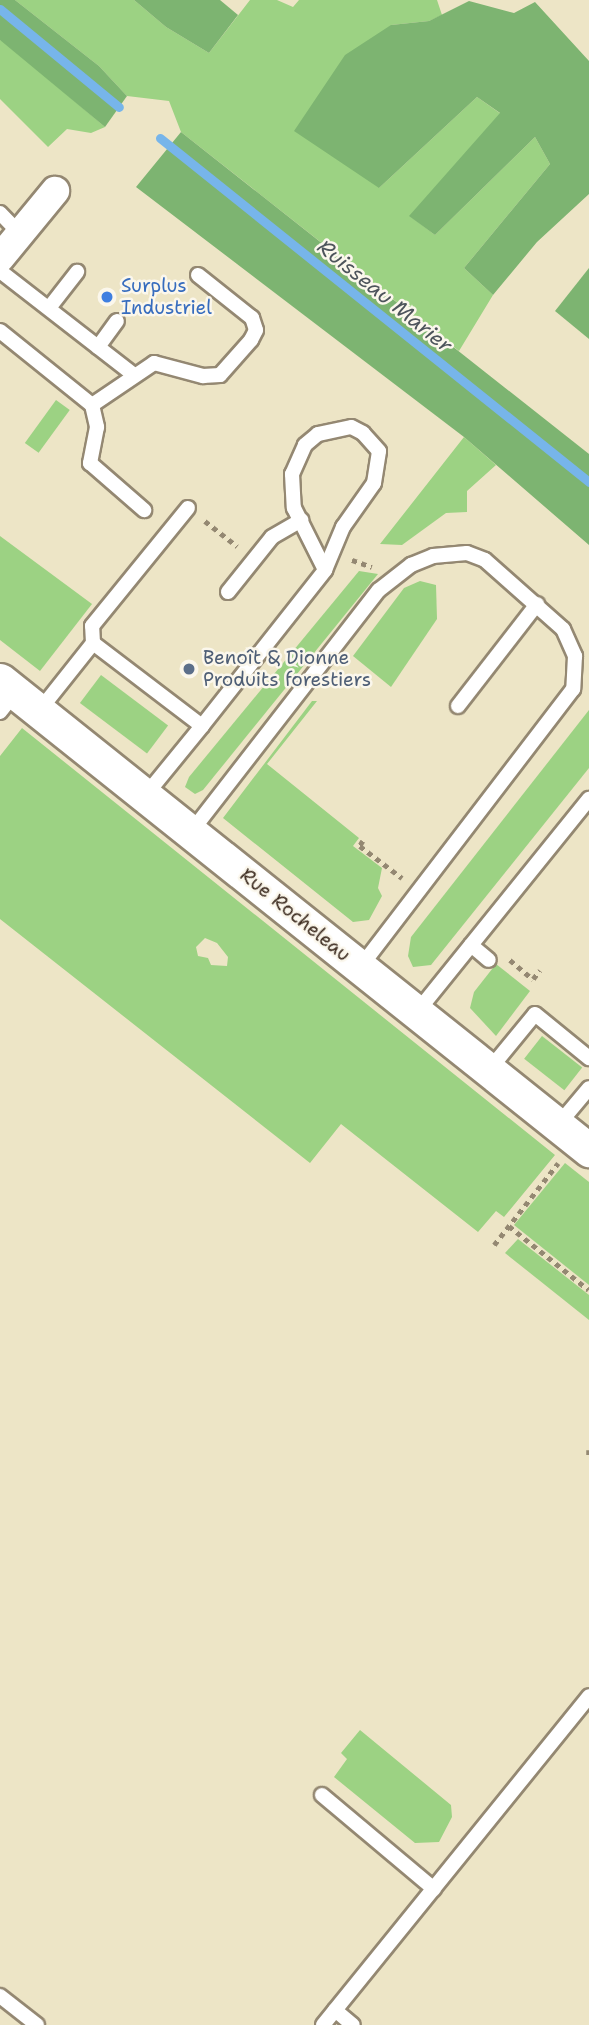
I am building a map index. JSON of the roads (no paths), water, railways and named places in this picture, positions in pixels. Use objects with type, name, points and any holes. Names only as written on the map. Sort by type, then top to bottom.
[{"type":"street","points":[[0,258],[55,191]]},
{"type":"street","name":"Rue Rocheleau","points":[[14,699],[191,832],[558,1125],[575,1154]]},
{"type":"lane","points":[[0,213],[20,234]]},
{"type":"lane","points":[[0,271],[134,375]]},
{"type":"lane","points":[[49,308],[77,272]]},
{"type":"lane","points":[[92,405],[154,363],[203,376],[220,375],[251,340],[256,330],[252,318],[198,275]]},
{"type":"lane","points":[[98,347],[117,321]]},
{"type":"lane","points":[[0,331],[92,405],[97,427],[90,463],[144,510]]},
{"type":"lane","points":[[145,796],[324,570],[335,546],[379,474],[379,451],[363,433],[335,427],[306,445],[296,459],[291,488],[301,520],[324,570]]},
{"type":"lane","points":[[188,508],[92,626],[93,643],[202,726]]},
{"type":"lane","points":[[228,592],[279,531],[301,520]]},
{"type":"lane","points":[[191,832],[394,577],[433,556],[467,553],[485,561],[537,604],[571,642],[576,667],[573,689],[360,968]]},
{"type":"lane","points":[[458,706],[537,604]]},
{"type":"lane","points":[[14,699],[93,643]]},
{"type":"lane","points":[[417,1012],[589,799]]},
{"type":"lane","points":[[471,945],[489,960]]},
{"type":"lane","points":[[489,1070],[534,1014],[589,1058]]},
{"type":"lane","points":[[558,1125],[589,1088]]},
{"type":"lane","points":[[323,2025],[589,1696]]},
{"type":"lane","points":[[322,1795],[434,1888]]},
{"type":"lane","points":[[0,1996],[37,2025]]},
{"type":"lane","points":[[335,2010],[353,2025]]},
{"type":"waterway","name":"Ruisseau Marier","points":[[0,9],[119,107]]},
{"type":"waterway","name":"Ruisseau Marier","points":[[160,138],[589,482]]},
{"type":"place","name":"Surplus Industriel","points":[[107,297]]},
{"type":"place","name":"Benoît & Dionne Produits forestiers","points":[[189,669]]}]
